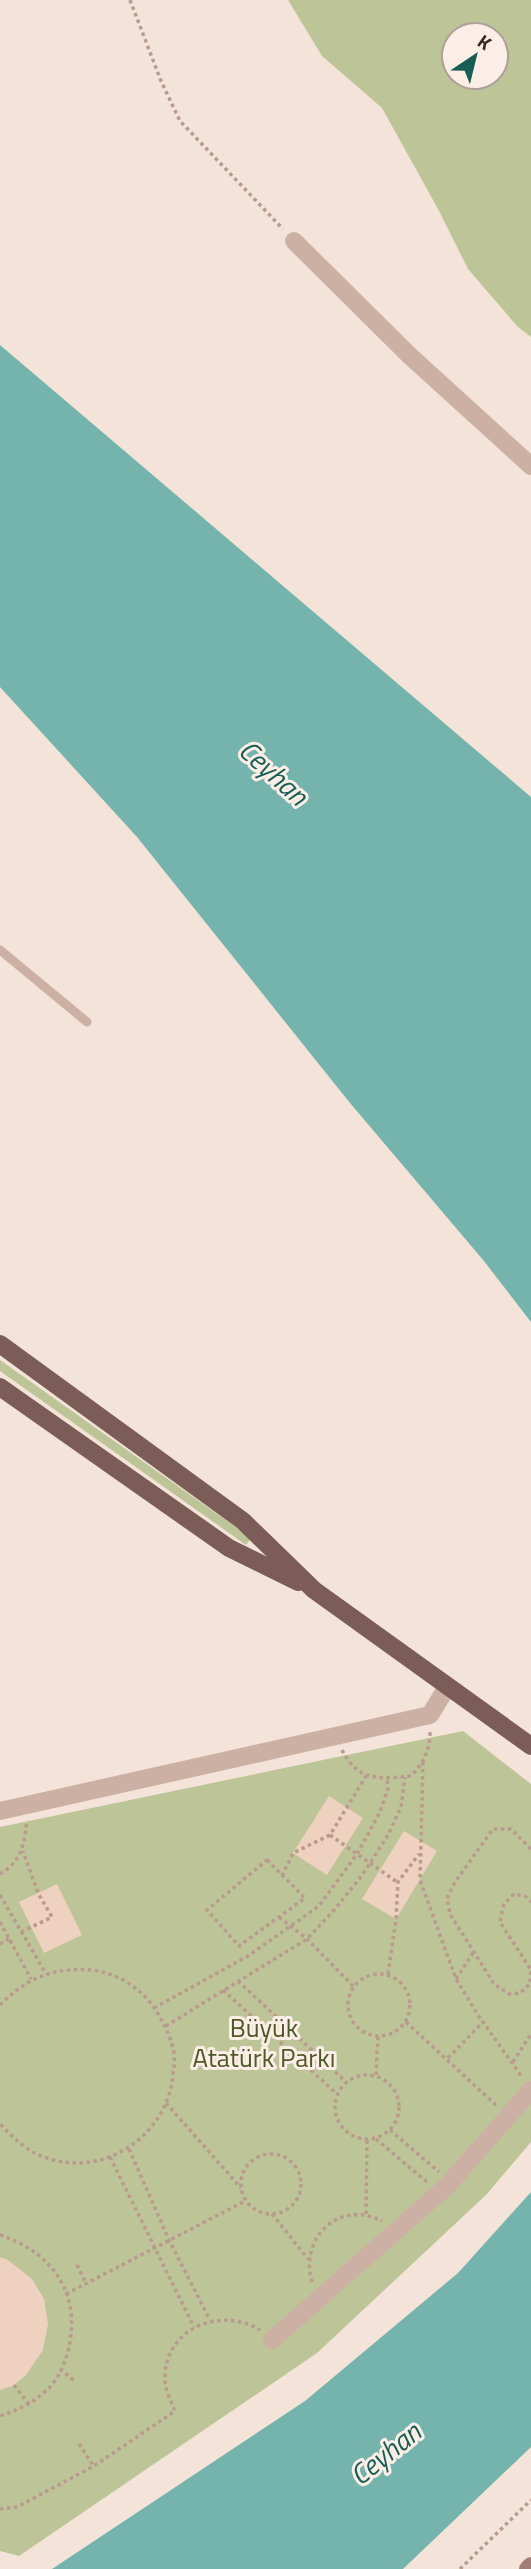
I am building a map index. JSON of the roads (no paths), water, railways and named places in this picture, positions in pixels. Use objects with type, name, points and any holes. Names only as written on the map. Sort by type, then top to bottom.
[{"type":"main road","points":[[0,1344],[243,1521],[314,1590],[531,1746]]},
{"type":"main road","points":[[0,1387],[229,1548],[314,1590]]},
{"type":"street","points":[[294,241],[409,355],[531,466]]},
{"type":"street","points":[[0,1811],[429,1715],[447,1687]]},
{"type":"street","points":[[272,2340],[445,2188],[531,2090]]},
{"type":"lane","points":[[1,954],[87,1022]]},
{"type":"water","name":"Ceyhan","points":[[0,345],[531,797],[531,1322],[484,1261],[350,1103],[137,837],[0,687]]},
{"type":"water","name":"Ceyhan","points":[[531,2192],[531,2447],[403,2569],[52,2569],[305,2401],[458,2273]]},
{"type":"park label","name":"Büyük Atatürk Parkı","points":[[264,2042]]}]
